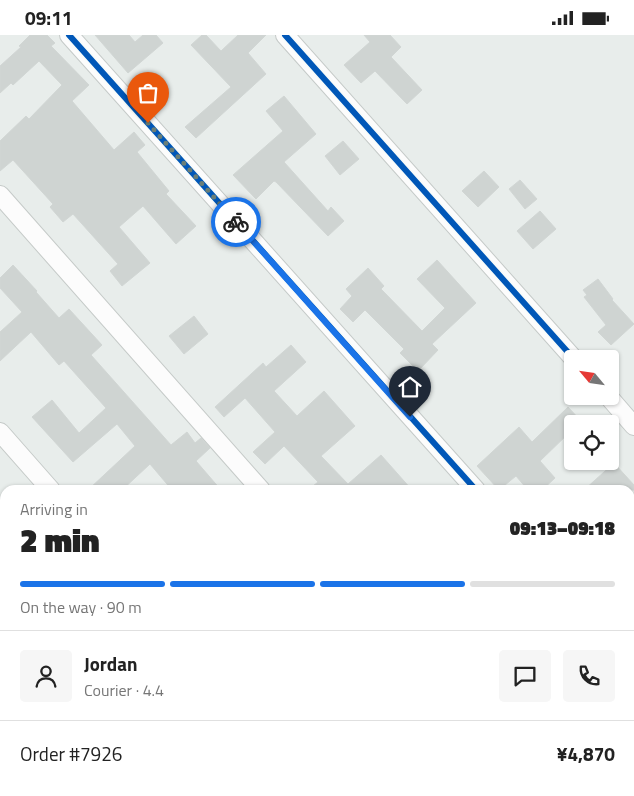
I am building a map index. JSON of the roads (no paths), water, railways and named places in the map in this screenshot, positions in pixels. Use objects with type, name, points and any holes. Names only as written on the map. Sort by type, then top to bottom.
[{"type":"street","points":[[69,35],[472,485]]},
{"type":"street","points":[[285,35],[566,350]]},
{"type":"street","points":[[0,195],[257,485]]},
{"type":"street","points":[[616,405],[634,425]]},
{"type":"street","points":[[0,432],[47,485]]}]
